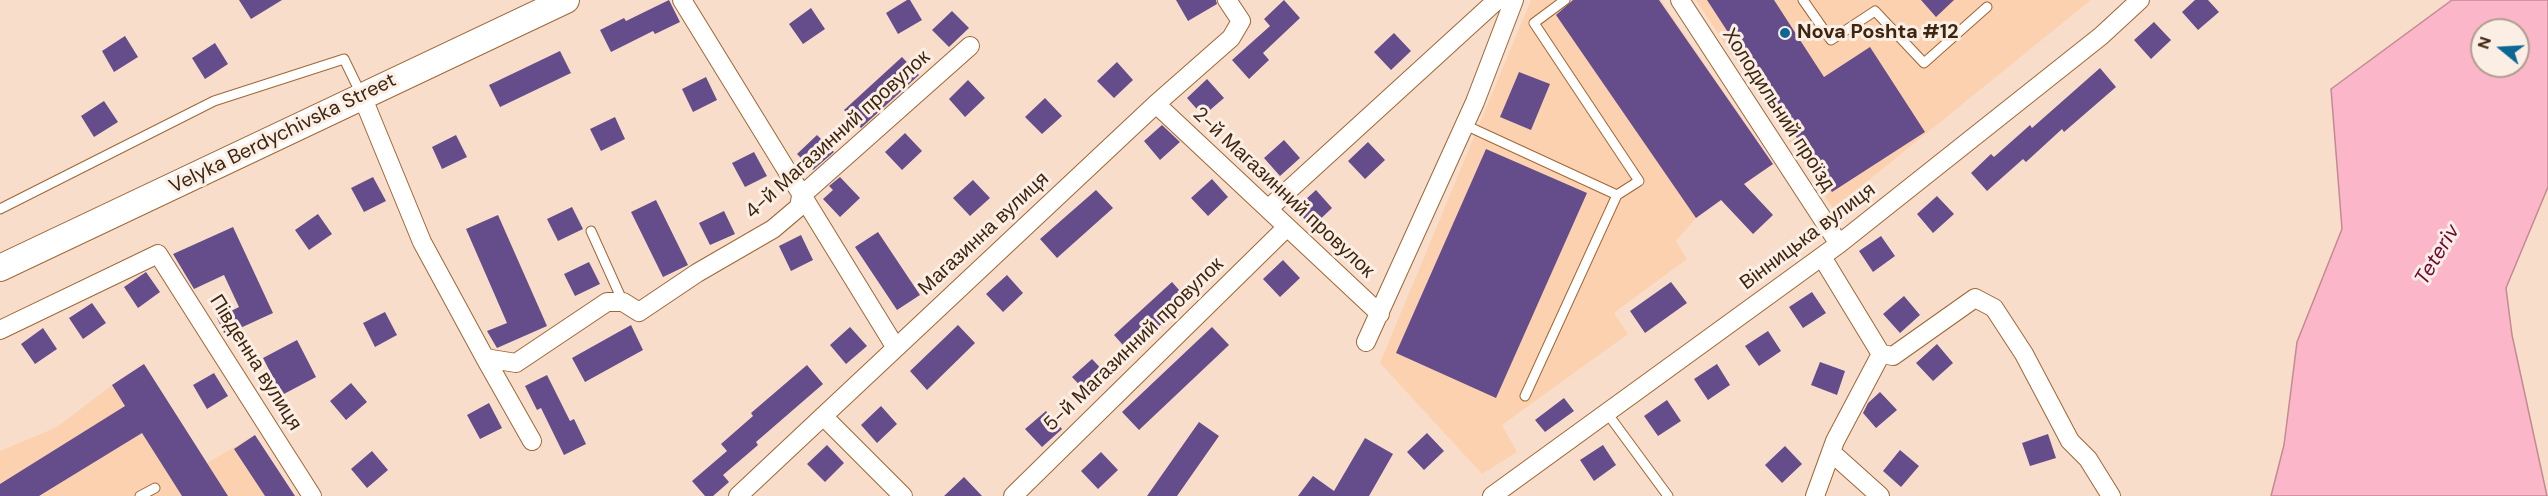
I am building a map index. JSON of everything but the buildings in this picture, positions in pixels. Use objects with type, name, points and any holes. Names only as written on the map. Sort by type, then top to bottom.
[{"type":"main road","points":[[0,254],[359,91],[535,0]]},
{"type":"main road","name":"Velyka Berdychivska Street","points":[[0,268],[126,210],[359,91],[566,0]]},
{"type":"street","points":[[682,0],[896,348]]},
{"type":"street","name":"Магазинна вулиця","points":[[738,496],[1156,104],[1231,38],[1241,21],[1227,0]]},
{"type":"street","points":[[1268,209],[1497,0]]},
{"type":"street","points":[[1366,342],[1465,125],[1514,0]]},
{"type":"street","name":"Холодильний проїзд","points":[[1680,0],[1839,244]]},
{"type":"street","name":"Вінницька вулиця","points":[[1492,496],[1821,258],[2102,36],[2139,0]]},
{"type":"street","name":"4-й Магазинний провулок","points":[[485,358],[516,363],[607,302],[623,302],[639,312],[697,273],[773,229],[799,207],[801,196],[970,46]]},
{"type":"street","points":[[359,91],[422,242],[532,441]]},
{"type":"street","name":"2-й Магазинний провулок","points":[[1156,104],[1380,314]]},
{"type":"street","name":"5-й Магазинний провулок","points":[[1012,496],[1287,227]]},
{"type":"street","name":"Південна вулиця","points":[[0,330],[158,254],[312,496]]},
{"type":"street","points":[[1821,258],[1881,354],[1893,356],[1975,298],[1994,308],[2024,354],[2070,441],[2088,459],[2111,496]]},
{"type":"street","points":[[1815,496],[1831,452],[1881,354]]},
{"type":"street","points":[[823,416],[903,496]]},
{"type":"street","points":[[1831,452],[1880,496]]},
{"type":"lane","points":[[1525,396],[1617,195],[1639,181],[1534,23],[1565,0]]},
{"type":"lane","points":[[1803,0],[1832,40],[1875,11],[1924,63],[1987,8]]},
{"type":"lane","points":[[0,209],[214,101],[344,59],[359,91]]},
{"type":"lane","points":[[1465,125],[1617,195]]},
{"type":"lane","points":[[591,231],[623,302]]},
{"type":"lane","points":[[1607,412],[1668,496]]},
{"type":"lane","points":[[140,496],[154,488]]},
{"type":"shaded area","points":[[1531,0],[1661,0],[1773,164],[1696,218],[1676,241],[1687,259],[1614,313],[1628,334],[1502,425],[1517,452],[1482,474],[1380,363]]},
{"type":"shaded area","points":[[1696,0],[2091,0],[1833,209]]},
{"type":"shaded area","points":[[144,364],[207,463],[255,435],[295,496],[0,496],[0,451],[57,427]]},
{"type":"water","name":"Teteriv","points":[[2452,0],[2548,0],[2548,187],[2506,288],[2512,335],[2547,496],[2271,496],[2284,445],[2297,342],[2342,229],[2331,89]]},
{"type":"place","name":"Nova Poshta #12","points":[[1785,33]]}]
